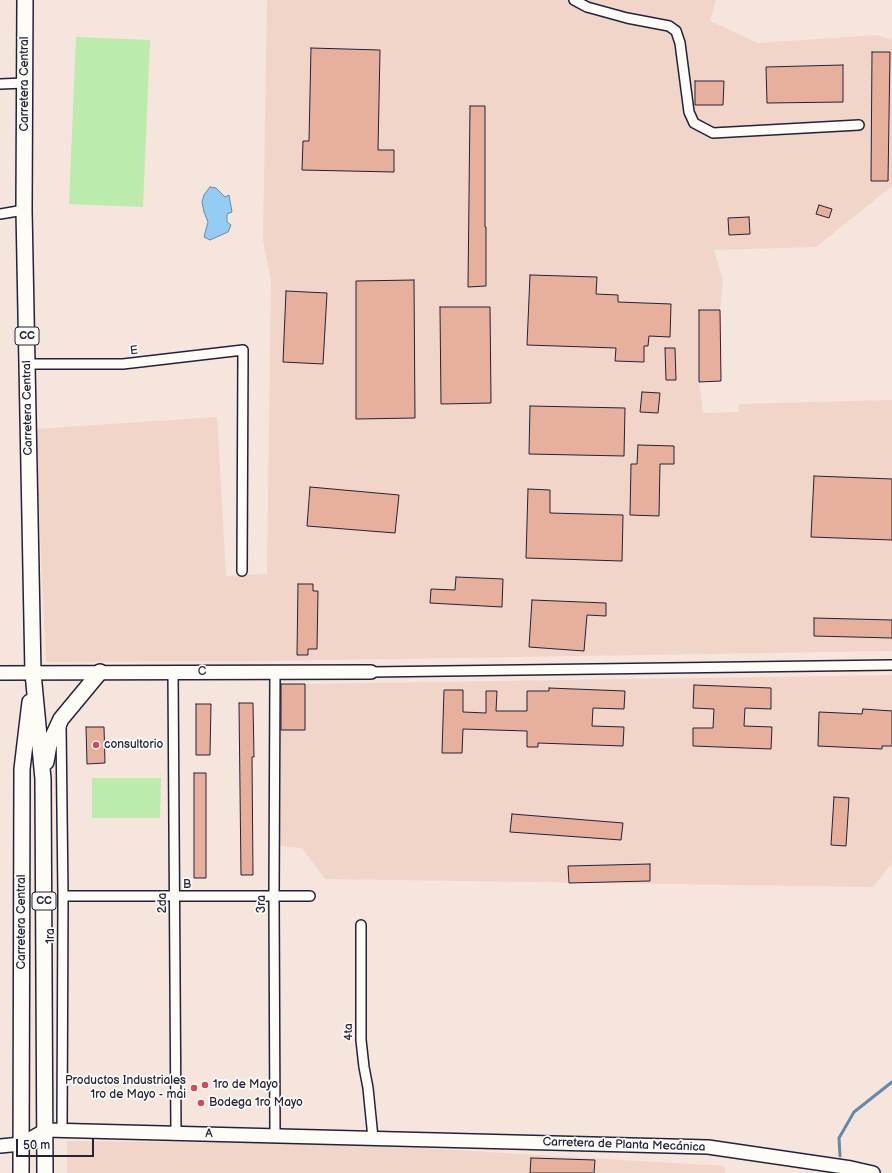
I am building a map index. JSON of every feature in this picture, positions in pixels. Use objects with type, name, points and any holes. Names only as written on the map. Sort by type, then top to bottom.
[{"type":"main road","name":"Carretera Central","points":[[25,0],[24,210],[33,673],[43,779],[46,1130],[45,1173]]},
{"type":"main road","points":[[43,779],[49,745],[61,719],[100,672]]},
{"type":"main road","name":"Carretera Central","points":[[21,1173],[22,769],[33,673]]},
{"type":"street","points":[[574,0],[587,7],[620,16],[669,26],[676,32],[680,43],[688,112],[694,123],[713,133],[859,125]]},
{"type":"street","points":[[0,84],[25,83]]},
{"type":"street","points":[[0,214],[24,210]]},
{"type":"street","name":"E","points":[[27,364],[124,364],[243,350],[242,571]]},
{"type":"street","points":[[372,672],[892,665]]},
{"type":"street","name":"2da","points":[[173,672],[176,1133]]},
{"type":"street","name":"3ra","points":[[275,672],[275,1135]]},
{"type":"street","name":"C","points":[[0,673],[372,672]]},
{"type":"street","name":"1ra","points":[[61,719],[63,896],[62,1130]]},
{"type":"street","name":"B","points":[[63,896],[310,896]]},
{"type":"street","name":"4ta","points":[[361,925],[361,1040],[373,1138]]},
{"type":"street","points":[[0,1146],[21,1144],[46,1130]]},
{"type":"street","name":"A","points":[[46,1130],[373,1138]]},
{"type":"street","name":"Carretera de Planta Mecánica","points":[[373,1138],[708,1147],[851,1168],[873,1173]]},
{"type":"shaded area","points":[[267,0],[716,0],[710,21],[758,43],[877,35],[892,40],[892,186],[816,247],[714,250],[723,281],[720,310],[721,381],[699,382],[703,413],[739,412],[739,404],[892,400],[892,651],[266,661],[46,662],[35,429],[217,417],[226,576],[267,574],[271,281],[263,240]]},
{"type":"shaded area","points":[[892,675],[892,863],[873,887],[325,879],[302,848],[280,846],[281,730],[305,730],[305,684]]},
{"type":"shaded area","points":[[67,1141],[352,1144],[724,1166],[725,1173],[67,1173]]},
{"type":"green space","points":[[76,37],[150,40],[143,207],[69,204]]},
{"type":"green space","points":[[92,778],[161,778],[160,818],[92,818]]},
{"type":"water","points":[[210,187],[216,188],[225,197],[229,195],[232,212],[227,214],[227,222],[231,225],[228,232],[210,240],[204,237],[208,222],[202,202],[204,195]]},
{"type":"building","points":[[311,48],[380,50],[378,150],[394,150],[394,172],[302,170],[303,141],[309,141]]},
{"type":"building","points":[[872,52],[890,52],[888,181],[871,181]]},
{"type":"building","points":[[843,65],[843,102],[767,103],[766,67]]},
{"type":"building","points":[[695,81],[724,81],[723,105],[695,105]]},
{"type":"building","points":[[470,106],[485,106],[486,286],[468,287]]},
{"type":"building","points":[[819,205],[832,209],[829,218],[816,214]]},
{"type":"building","points":[[749,217],[750,234],[729,235],[728,218]]},
{"type":"building","points":[[530,275],[597,277],[596,294],[618,295],[618,302],[671,304],[670,337],[649,336],[648,346],[644,346],[644,362],[615,361],[616,348],[527,345]]},
{"type":"building","points":[[414,280],[415,418],[356,419],[356,281]]},
{"type":"building","points":[[286,291],[327,293],[323,364],[283,362]]},
{"type":"building","points":[[440,307],[490,307],[491,403],[441,404]]},
{"type":"building","points":[[699,310],[720,310],[721,381],[699,382]]},
{"type":"building","points":[[665,348],[675,348],[676,380],[666,380]]},
{"type":"building","points":[[642,392],[660,393],[658,413],[640,412]]},
{"type":"building","points":[[530,406],[625,408],[624,456],[529,454]]},
{"type":"building","points":[[638,445],[674,446],[674,464],[660,464],[659,516],[630,515],[631,464],[637,464]]},
{"type":"building","points":[[814,476],[892,479],[892,540],[811,537]]},
{"type":"building","points":[[310,487],[399,495],[395,533],[307,526]]},
{"type":"building","points":[[528,489],[550,490],[550,513],[623,515],[622,561],[526,558]]},
{"type":"building","points":[[456,577],[503,579],[502,607],[430,603],[431,589],[455,590]]},
{"type":"building","points":[[298,584],[313,584],[313,591],[318,591],[317,649],[308,649],[308,655],[297,655]]},
{"type":"building","points":[[532,600],[606,603],[606,616],[587,615],[584,651],[529,647]]},
{"type":"building","points":[[814,618],[892,620],[892,638],[814,636]]},
{"type":"building","points":[[281,684],[305,684],[305,730],[281,730]]},
{"type":"building","points":[[694,685],[771,688],[771,709],[745,708],[744,726],[772,727],[771,749],[693,746],[693,728],[713,728],[714,709],[693,708]]},
{"type":"building","points":[[549,688],[625,691],[624,709],[593,708],[592,726],[624,727],[623,746],[538,743],[538,747],[527,747],[527,731],[463,729],[462,753],[442,753],[444,690],[463,690],[463,712],[486,713],[486,691],[497,691],[496,711],[527,711],[527,691],[549,691]]},
{"type":"building","points":[[239,703],[253,703],[253,875],[241,875]]},
{"type":"building","points":[[196,704],[211,704],[210,755],[196,755]]},
{"type":"building","points":[[863,709],[892,711],[892,746],[882,746],[882,749],[818,746],[819,712],[862,714]]},
{"type":"building","name":"consultorio","points":[[86,727],[104,727],[105,763],[87,764]]},
{"type":"building","points":[[194,773],[206,773],[206,878],[194,878]]},
{"type":"building","points":[[834,797],[849,798],[846,846],[831,845]]},
{"type":"building","points":[[512,814],[623,823],[621,840],[510,832]]},
{"type":"building","points":[[650,864],[650,881],[569,883],[568,866]]},
{"type":"building","points":[[531,1158],[595,1160],[594,1173],[530,1173]]},
{"type":"waterway","points":[[840,1156],[839,1138],[854,1112],[892,1082]]},
{"type":"place","name":"consultorio","points":[[96,745]]},
{"type":"place","name":"1ro de Mayo","points":[[205,1085]]},
{"type":"place","name":"Productos Industriales 1ro de Mayo - mai","points":[[194,1088]]},
{"type":"place","name":"Bodega 1ro Mayo","points":[[201,1103]]}]
